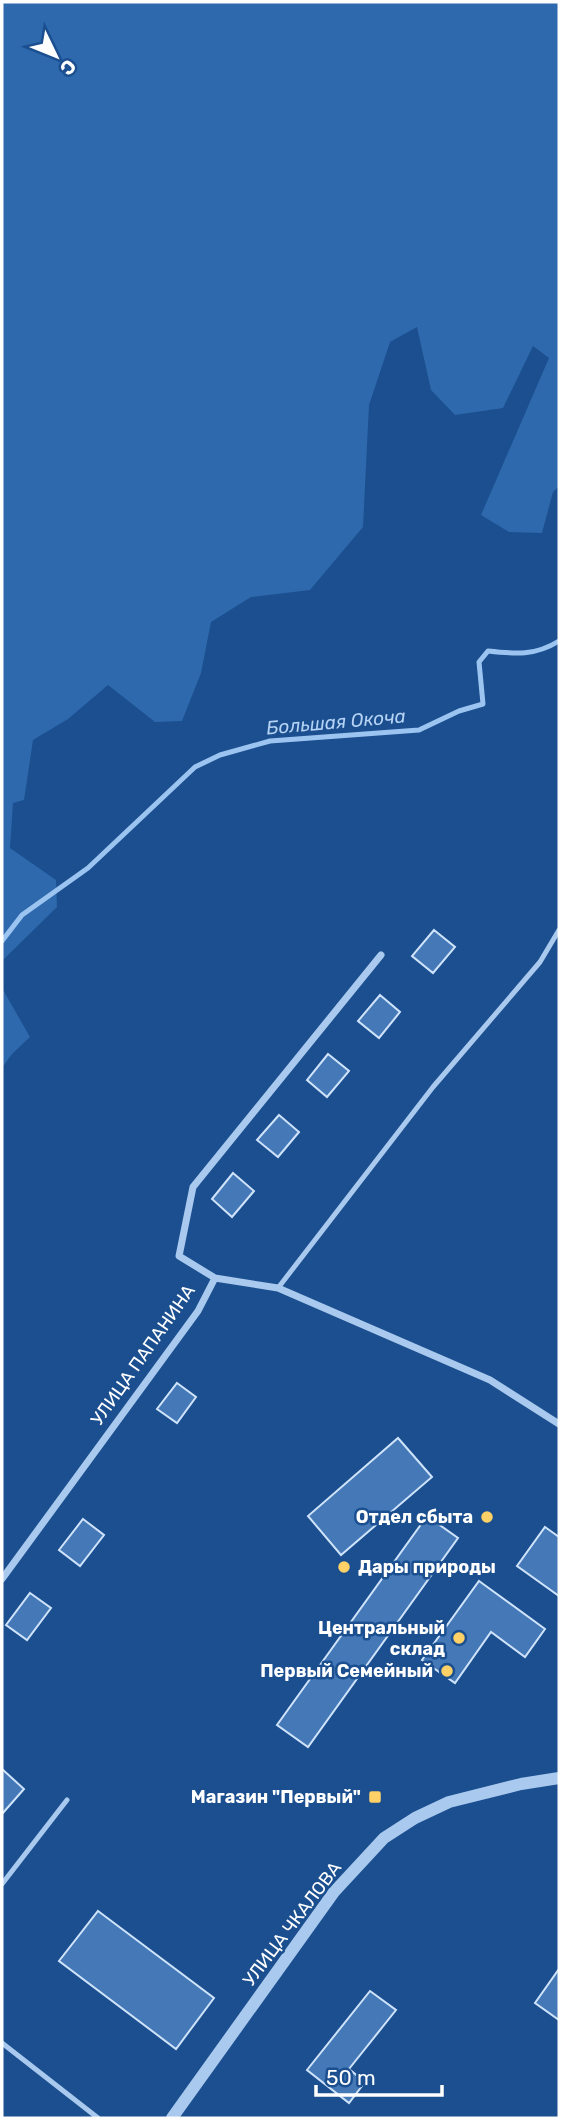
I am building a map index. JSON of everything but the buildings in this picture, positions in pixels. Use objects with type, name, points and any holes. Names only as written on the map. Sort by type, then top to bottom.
[{"type":"street","name":"УЛИЦА ПАПАНИНА","points":[[2,1579],[198,1311],[215,1278],[178,1256],[193,1187],[381,955]]},
{"type":"street","points":[[215,1278],[278,1288],[490,1380],[559,1424]]},
{"type":"street","name":"УЛИЦА ЧКАЛОВА","points":[[172,2118],[334,1892],[382,1840],[415,1818],[449,1802],[559,1777]]},
{"type":"lane","points":[[278,1288],[433,1087],[540,962],[559,930]]},
{"type":"lane","points":[[2,1884],[67,1800]]},
{"type":"lane","points":[[2,2043],[98,2118]]},
{"type":"shaded area","points":[[2,2],[559,2],[559,486],[553,492],[542,533],[509,532],[481,515],[549,358],[533,346],[503,408],[455,415],[431,390],[417,327],[390,342],[369,405],[363,527],[310,590],[251,597],[211,622],[201,673],[182,721],[155,722],[108,685],[68,719],[33,740],[24,800],[13,803],[10,848],[56,880],[57,907],[2,961]]},
{"type":"shaded area","points":[[2,988],[30,1037],[2,1068]]},
{"type":"waterway","name":"Большая Окоча","points":[[2,941],[22,915],[88,868],[195,767],[220,755],[270,741],[419,730],[459,711],[483,704],[479,662],[488,651],[525,653],[559,641]]},
{"type":"place","name":"Отдел сбыта","points":[[487,1517]]},
{"type":"place","name":"Дары природы","points":[[344,1567]]},
{"type":"place","name":"Центральный склад","points":[[459,1638]]},
{"type":"place","name":"Первый Семейный","points":[[447,1671]]},
{"type":"place","name":"Магазин \"Первый\"","points":[[375,1797]]}]
